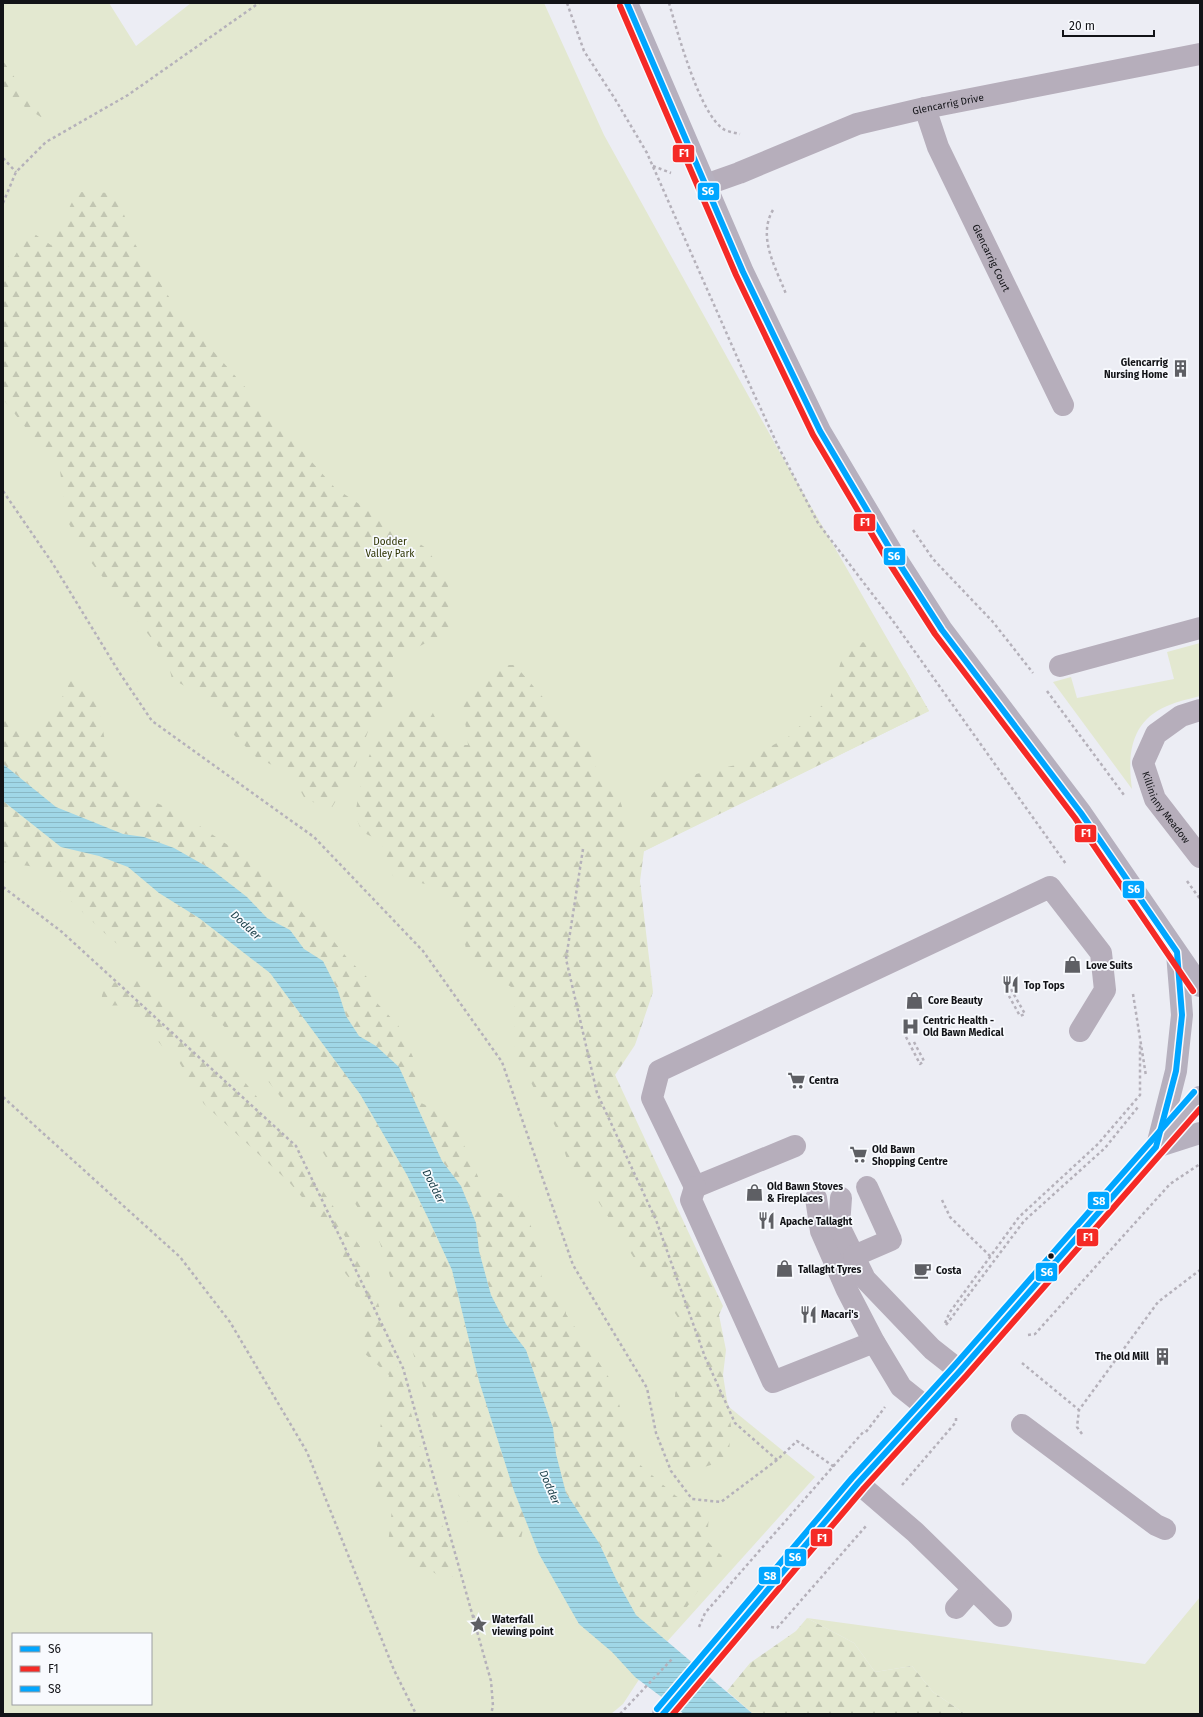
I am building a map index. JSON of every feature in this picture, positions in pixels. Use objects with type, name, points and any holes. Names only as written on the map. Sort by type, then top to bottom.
[{"type":"main road","points":[[627,3],[743,272],[820,431],[893,554],[942,630],[1081,813],[1200,986]]},
{"type":"main road","points":[[1177,952],[1200,955]]},
{"type":"main road","points":[[1156,1147],[1176,1071],[1181,1022],[1177,952]]},
{"type":"main road","points":[[663,1714],[724,1644],[858,1483],[926,1407],[960,1372],[1200,1097]]},
{"type":"main road","points":[[1156,1147],[1200,1133]]},
{"type":"street","name":"Glencarrig Drive","points":[[705,186],[857,124],[925,108],[1200,54]]},
{"type":"street","name":"Glencarrig Court","points":[[925,108],[938,147],[1063,404]]},
{"type":"street","points":[[1060,666],[1200,628]]},
{"type":"street","name":"Killininny Meadow","points":[[1200,710],[1180,716],[1156,734],[1143,763],[1155,799],[1200,857]]},
{"type":"street","points":[[874,1342],[773,1382],[691,1200],[695,1187],[652,1098],[659,1071],[1050,887],[1101,952],[1105,990],[1080,1031]]},
{"type":"street","points":[[695,1187],[795,1146]]},
{"type":"street","points":[[854,1256],[891,1240],[867,1187]]},
{"type":"street","points":[[816,1198],[821,1231],[847,1290],[874,1342],[902,1387],[926,1407]]},
{"type":"street","points":[[841,1198],[839,1226],[865,1280],[932,1348],[960,1372]]},
{"type":"street","points":[[1022,1425],[1156,1525],[1165,1529]]},
{"type":"street","points":[[858,1483],[915,1532],[1001,1616]]},
{"type":"street","points":[[956,1608],[973,1589]]},
{"type":"path","points":[[3,203],[16,172],[46,142],[128,95],[259,3]]},
{"type":"path","points":[[566,3],[584,51],[615,99]]},
{"type":"path","points":[[669,3],[683,51],[703,101],[724,130],[740,134]]},
{"type":"path","points":[[3,158],[16,172]]},
{"type":"path","points":[[772,210],[768,218],[766,240],[788,301]]},
{"type":"path","points":[[3,491],[54,564],[119,672],[152,720],[314,837],[422,951],[502,1062],[573,1265],[647,1388],[656,1433],[671,1472],[692,1499],[721,1502],[777,1460],[797,1441],[837,1468]]},
{"type":"path","points":[[911,528],[933,559],[993,622],[1037,678]]},
{"type":"path","points":[[1045,689],[1125,796]]},
{"type":"path","points":[[583,849],[566,958],[597,1093],[656,1220],[705,1357],[735,1423],[777,1460]]},
{"type":"path","points":[[1186,879],[1200,898]]},
{"type":"path","points":[[3,887],[62,932],[296,1146],[403,1368],[491,1681],[493,1706],[491,1714]]},
{"type":"path","points":[[1008,984],[1026,1014],[1020,1016],[1009,996]]},
{"type":"path","points":[[1143,1101],[1106,1148],[1024,1221],[944,1326],[950,1312],[1019,1217],[1098,1144],[1140,1095],[1140,1034],[1146,1080]]},
{"type":"path","points":[[906,1037],[920,1064],[924,1062],[914,1042]]},
{"type":"path","points":[[3,1097],[180,1257],[230,1322],[307,1452],[394,1670],[416,1714]]},
{"type":"path","points":[[1035,1334],[1170,1184],[1200,1164]]},
{"type":"path","points":[[942,1200],[950,1217],[991,1257]]},
{"type":"path","points":[[1022,1363],[1079,1410],[1158,1302],[1200,1270]]},
{"type":"path","points":[[698,1630],[705,1614],[882,1411]]},
{"type":"path","points":[[777,1628],[956,1422]]},
{"type":"path","points":[[620,1714],[678,1652]]},
{"type":"green space","name":"Dodder Valley Park","points":[[3,3],[109,3],[136,46],[191,3],[544,3],[604,135],[779,451],[929,711],[602,872],[615,1075],[729,1407],[815,1477],[655,1655],[623,1704],[611,1714],[3,1714]]},
{"type":"green space","points":[[3,61],[44,119],[3,93]]},
{"type":"green space","points":[[77,192],[116,193],[135,244],[180,314],[335,488],[426,548],[448,579],[449,631],[418,647],[393,647],[393,696],[371,723],[354,770],[331,809],[305,799],[292,775],[256,757],[234,735],[225,708],[172,679],[167,658],[86,556],[67,520],[60,471],[3,399],[3,275],[30,231],[51,245]]},
{"type":"green space","points":[[863,642],[905,669],[929,711],[644,851],[640,881],[653,992],[635,1045],[615,1075],[723,1306],[719,1315],[726,1350],[723,1375],[731,1426],[729,1452],[720,1462],[680,1475],[669,1452],[676,1386],[667,1355],[679,1319],[664,1297],[639,1266],[593,1193],[572,1176],[559,1133],[515,1054],[514,989],[467,958],[460,906],[445,889],[393,876],[381,841],[362,832],[355,815],[363,770],[380,731],[406,707],[431,709],[445,738],[454,745],[468,745],[463,705],[476,682],[495,665],[515,665],[553,709],[590,747],[597,771],[618,795],[627,821],[624,860],[648,835],[651,795],[665,781],[736,765],[788,737],[830,698],[842,658]]},
{"type":"green space","points":[[1200,643],[1200,696],[1167,706],[1155,712],[1146,720],[1134,740],[1131,751],[1130,763],[1132,789],[1053,682],[1071,677],[1077,698],[1174,679],[1167,652]]},
{"type":"green space","points":[[74,674],[97,700],[110,766],[127,790],[182,814],[244,856],[290,895],[304,915],[318,922],[349,960],[369,979],[375,1001],[398,1025],[421,1074],[414,1100],[376,1046],[359,1036],[346,1016],[338,991],[323,961],[304,949],[290,930],[267,918],[247,897],[211,869],[174,848],[144,837],[123,834],[56,807],[3,764],[3,714],[26,730],[52,717]]},
{"type":"green space","points":[[3,801],[40,830],[128,867],[159,893],[199,918],[270,973],[339,1064],[360,1094],[407,1175],[452,1270],[479,1381],[525,1519],[521,1539],[499,1539],[467,1521],[423,1386],[380,1243],[317,1143],[227,1029],[185,993],[112,940],[35,867],[3,862]]},
{"type":"green space","points":[[134,976],[216,1047],[275,1119],[361,1248],[401,1377],[453,1564],[453,1586],[429,1569],[409,1567],[388,1544],[392,1509],[370,1489],[389,1375],[364,1353],[364,1297],[342,1269],[345,1236],[320,1218],[289,1182],[204,1104],[172,1050],[162,1046],[129,1005],[100,1006],[104,986]]},
{"type":"green space","points":[[414,1100],[451,1116],[484,1190],[519,1197],[535,1236],[542,1279],[565,1300],[566,1314],[614,1385],[629,1441],[638,1463],[676,1496],[709,1515],[707,1541],[722,1556],[665,1639],[636,1615],[616,1579],[599,1543],[566,1493],[556,1454],[553,1428],[526,1351],[506,1324],[491,1295],[479,1251],[476,1223],[461,1186],[442,1161]]},
{"type":"green space","points":[[1200,1597],[1200,1714],[965,1714],[933,1692],[912,1666],[875,1672],[854,1643],[807,1618],[1145,1664]]},
{"type":"green space","points":[[807,1618],[854,1643],[875,1672],[912,1666],[933,1692],[965,1714],[753,1714],[727,1691],[750,1663],[796,1631]]},
{"type":"water","name":"Dodder","points":[[3,764],[56,807],[123,834],[144,837],[174,848],[211,869],[247,897],[267,918],[290,930],[304,949],[323,961],[338,991],[346,1016],[359,1036],[376,1046],[399,1067],[442,1161],[461,1186],[476,1223],[479,1251],[491,1295],[506,1324],[526,1350],[553,1428],[556,1454],[566,1493],[599,1543],[616,1579],[636,1615],[753,1714],[684,1714],[635,1677],[612,1652],[579,1624],[539,1554],[514,1491],[479,1381],[452,1270],[407,1175],[360,1094],[270,973],[199,918],[159,893],[128,867],[99,856],[61,847],[3,801]]},
{"type":"transit line","name":"S6","points":[[627,3],[743,272],[820,431],[893,554],[942,630],[1081,813],[1177,952],[1182,1015],[1176,1071],[1156,1147],[960,1371],[858,1483],[663,1714]]},
{"type":"transit line","name":"F1","points":[[620,6],[736,275],[813,435],[886,558],[935,634],[1075,818],[1193,991]]},
{"type":"transit line","name":"S8","points":[[657,1709],[852,1478],[954,1366],[1194,1092]]},
{"type":"transit line","name":"F1","points":[[673,1714],[864,1488],[966,1376],[1200,1109]]},
{"type":"place","name":"Glencarrig Nursing Home","points":[[1181,368]]},
{"type":"place","name":"Love Suits","points":[[1073,965]]},
{"type":"place","name":"Top Tops","points":[[1011,985]]},
{"type":"place","name":"Core Beauty","points":[[915,1000]]},
{"type":"place","name":"Centric Health - Old Bawn Medical","points":[[910,1026]]},
{"type":"place","name":"Centra","points":[[796,1080]]},
{"type":"place","name":"Old Bawn Shopping Centre","points":[[859,1155]]},
{"type":"place","name":"Old Bawn Stoves & Fireplaces","points":[[754,1192]]},
{"type":"place","name":"Apache Tallaght","points":[[767,1221]]},
{"type":"place","name":"Tallaght Tyres","points":[[785,1269]]},
{"type":"place","name":"Costa","points":[[923,1270]]},
{"type":"place","name":"Macari's","points":[[808,1314]]},
{"type":"place","name":"The Old Mill","points":[[1162,1356]]},
{"type":"place","name":"Waterfall viewing point","points":[[479,1625]]}]
